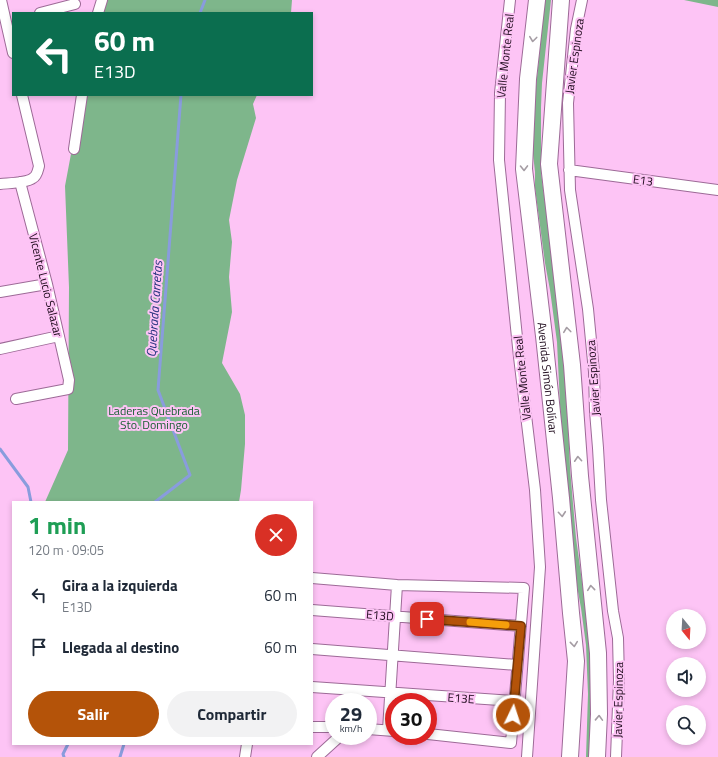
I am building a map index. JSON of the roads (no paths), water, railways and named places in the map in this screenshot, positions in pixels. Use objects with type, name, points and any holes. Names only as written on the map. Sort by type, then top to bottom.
[{"type":"highway","name":"Avenida Simón Bolívar","points":[[537,0],[528,79],[524,169],[544,336],[576,661],[570,757]]},
{"type":"highway","name":"Avenida Simón Bolívar","points":[[561,0],[549,164],[572,365],[580,476],[598,653],[599,714],[597,757]]},
{"type":"street","points":[[1,0],[12,48]]},
{"type":"street","points":[[98,12],[102,0]]},
{"type":"street","name":"Valle Monte Real","points":[[510,0],[500,93],[499,160],[519,356],[535,490],[540,567],[527,757]]},
{"type":"street","name":"Javier Espinoza","points":[[582,0],[576,29],[568,103],[569,170],[570,190],[588,309],[594,372],[600,500],[613,611],[618,638],[619,680],[616,757]]},
{"type":"street","points":[[45,12],[76,6]]},
{"type":"street","points":[[0,184],[20,182],[34,178],[37,174],[38,166],[22,96]]},
{"type":"street","points":[[74,149],[82,96]]},
{"type":"street","name":"E13","points":[[569,170],[718,190]]},
{"type":"street","name":"Vicente Lucio Salazar","points":[[16,399],[68,389],[69,380],[47,284],[20,182]]},
{"type":"street","points":[[0,292],[47,284]]},
{"type":"street","points":[[0,349],[59,336]]},
{"type":"street","points":[[313,578],[397,585],[524,588],[511,743],[437,735]]},
{"type":"street","points":[[390,692],[397,585]]},
{"type":"street","name":"E13D","points":[[313,610],[521,626]]},
{"type":"street","points":[[313,649],[517,666],[533,660]]},
{"type":"street","points":[[517,666],[532,677]]},
{"type":"street","name":"E13E","points":[[313,687],[514,702]]},
{"type":"street","points":[[313,727],[325,727]]},
{"type":"street","points":[[245,757],[247,745]]},
{"type":"street","points":[[317,757],[330,745]]},
{"type":"waterway","name":"Quebrada Carretas","points":[[200,12],[205,0]]},
{"type":"waterway","name":"Quebrada Carretas","points":[[156,501],[190,475],[158,390],[181,96]]},
{"type":"waterway","points":[[0,449],[28,487],[31,501]]},
{"type":"waterway","points":[[64,757],[63,754],[68,745]]},
{"type":"waterway","name":"Quebrada Carretas","points":[[120,757],[124,745]]},
{"type":"park label","name":"Laderas Quebrada Sto. Domingo","points":[[154,417]]}]
